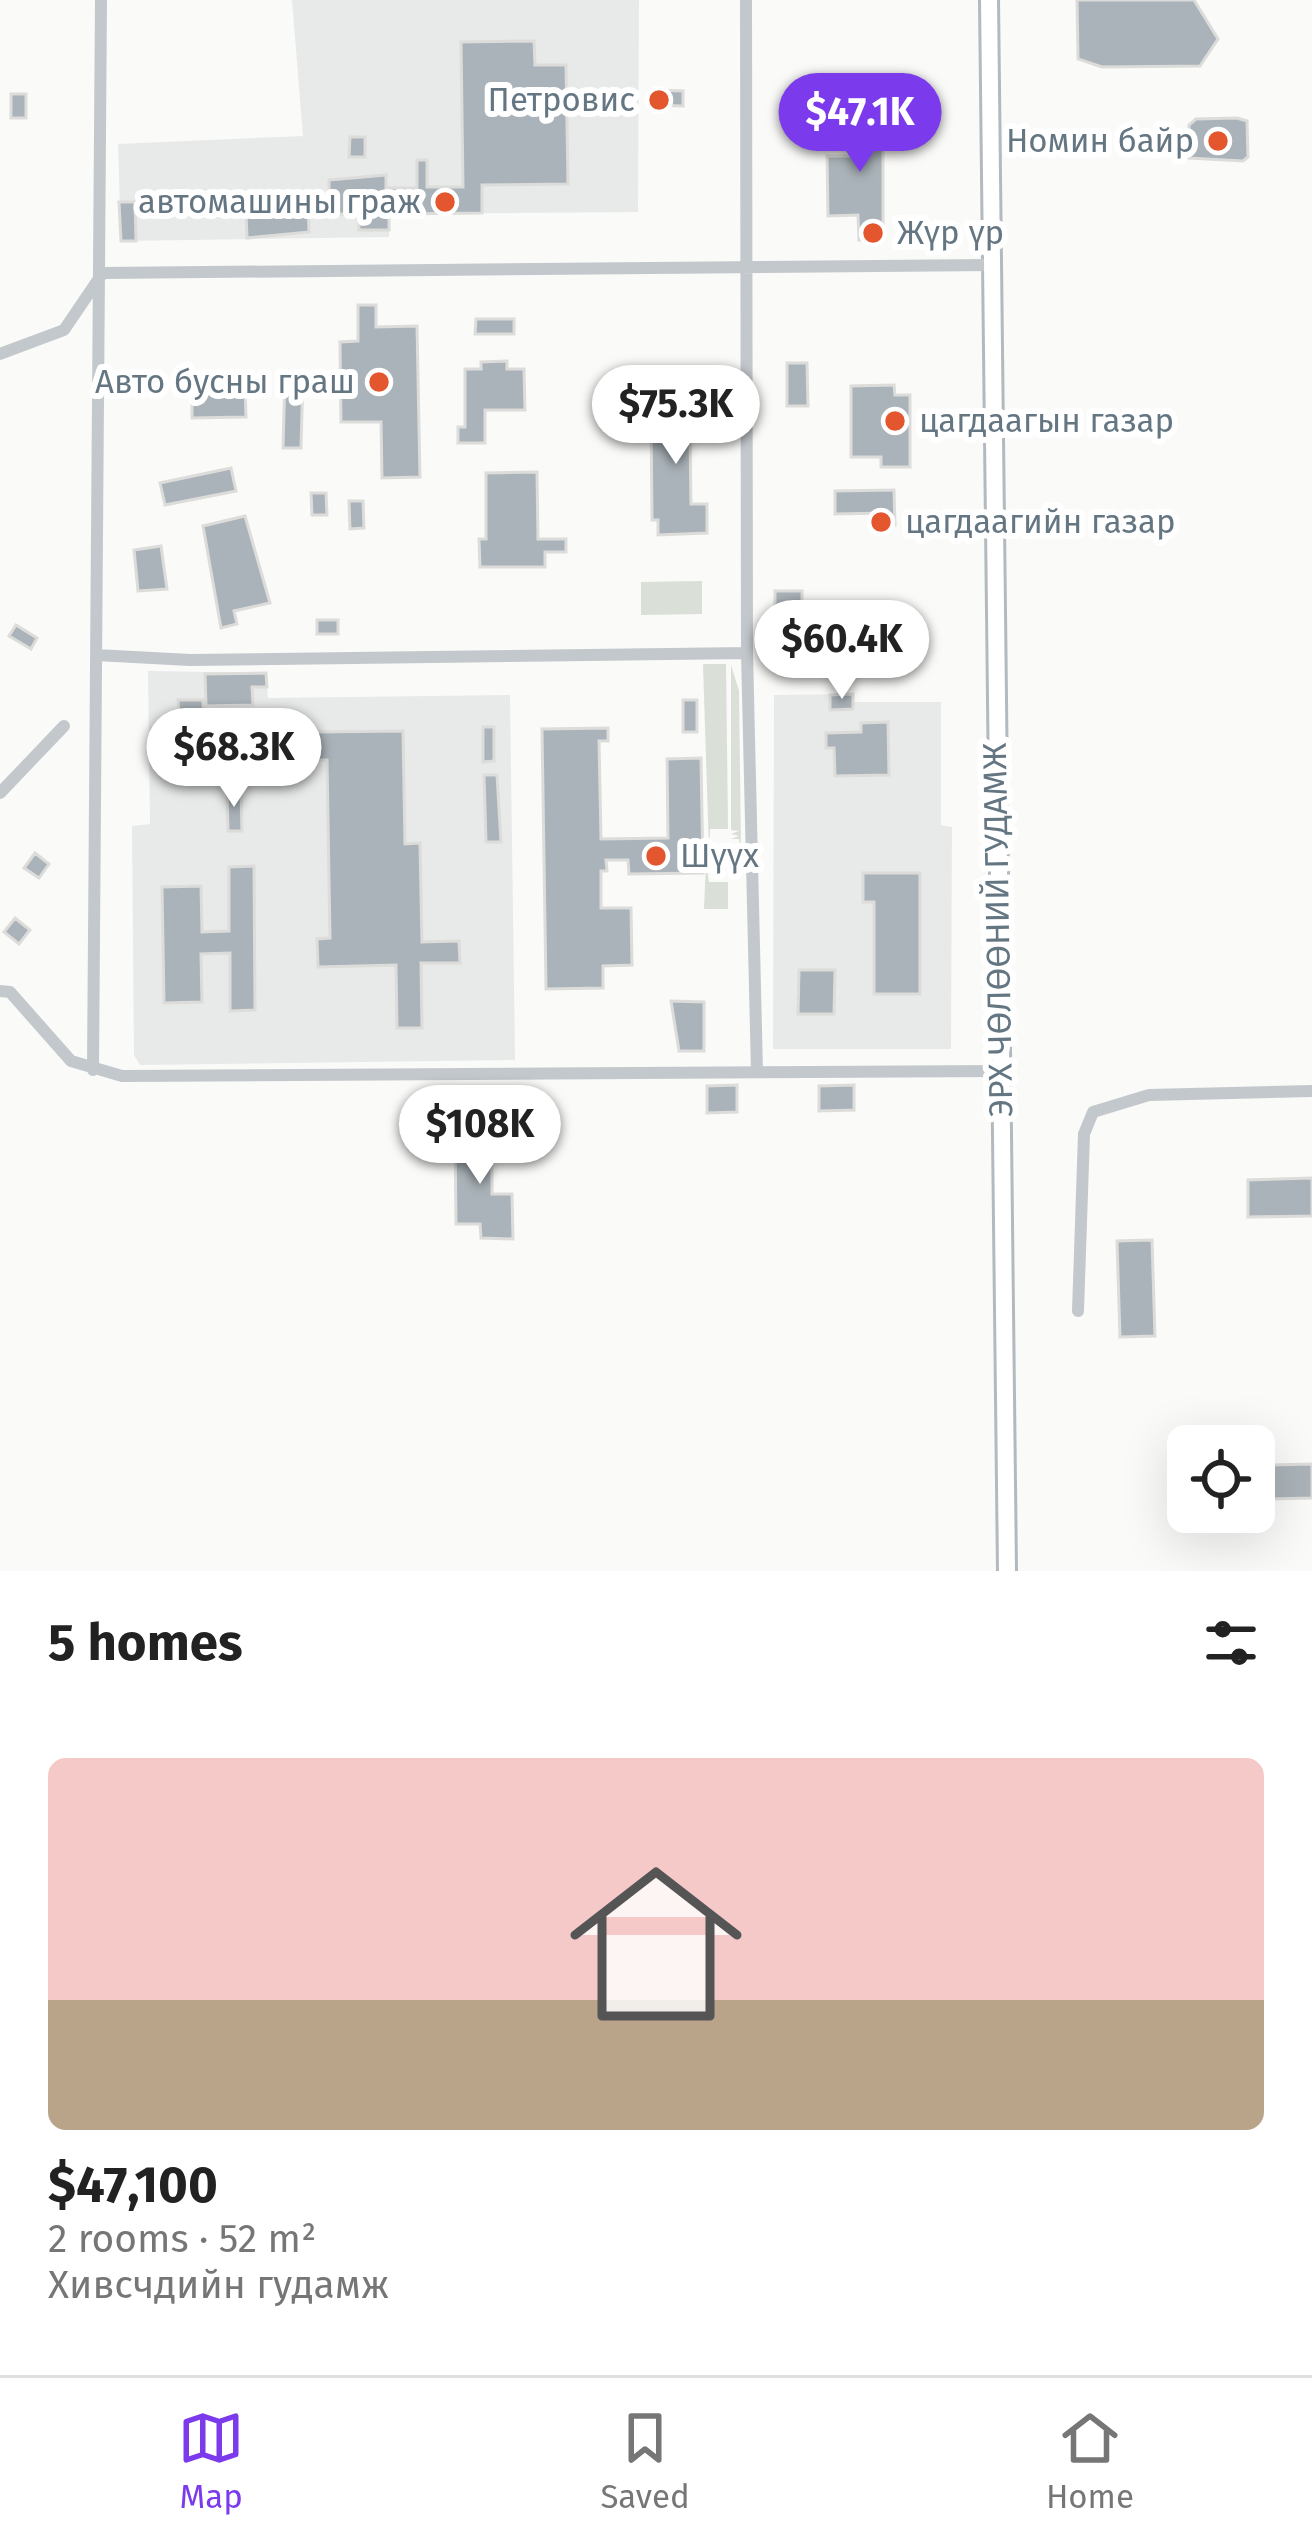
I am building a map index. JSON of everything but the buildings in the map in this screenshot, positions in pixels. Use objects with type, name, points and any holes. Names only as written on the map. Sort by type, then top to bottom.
[{"type":"main road","name":"ЭРХ ЧӨЛӨӨНИЙ ГУДАМЖ","points":[[989,0],[1007,1571]]},
{"type":"street","points":[[93,1070],[103,273],[101,0]]},
{"type":"street","points":[[746,0],[747,653],[758,1072]]},
{"type":"street","points":[[103,273],[992,265]]},
{"type":"street","points":[[0,354],[64,330],[103,273]]},
{"type":"street","points":[[97,655],[190,660],[747,653]]},
{"type":"street","points":[[0,793],[64,726]]},
{"type":"street","points":[[0,992],[10,992],[71,1061],[122,1076],[1000,1071]]},
{"type":"street","points":[[1078,1311],[1084,1134],[1094,1112],[1149,1096],[1312,1091]]},
{"type":"shaded area","points":[[292,0],[639,0],[638,212],[389,214],[389,237],[121,241],[118,144],[303,136]]},
{"type":"shaded area","points":[[702,581],[702,614],[641,615],[641,582]]},
{"type":"shaded area","points":[[703,664],[726,664],[728,829],[710,829],[709,850]]},
{"type":"shaded area","points":[[731,665],[739,691],[741,850],[739,839],[731,839],[739,831],[731,830]]},
{"type":"shaded area","points":[[148,671],[266,673],[268,698],[510,695],[515,1060],[140,1065],[134,1055],[132,826],[150,824]]},
{"type":"shaded area","points":[[853,694],[854,702],[941,702],[941,825],[952,827],[951,1049],[773,1049],[774,695]]},
{"type":"shaded area","points":[[706,862],[709,882],[728,882],[728,909],[704,909]]},
{"type":"place","name":"Петровис","points":[[659,100]]},
{"type":"place","name":"Номин байр","points":[[1218,141]]},
{"type":"place","name":"автомашины граж","points":[[445,202]]},
{"type":"place","name":"Жүр үр","points":[[873,233]]},
{"type":"place","name":"Авто бусны граш","points":[[379,382]]},
{"type":"place","name":"цагдаагын газар","points":[[895,421]]},
{"type":"place","name":"цагдаагийн газар","points":[[881,522]]},
{"type":"place","name":"Шүүх","points":[[656,856]]}]
